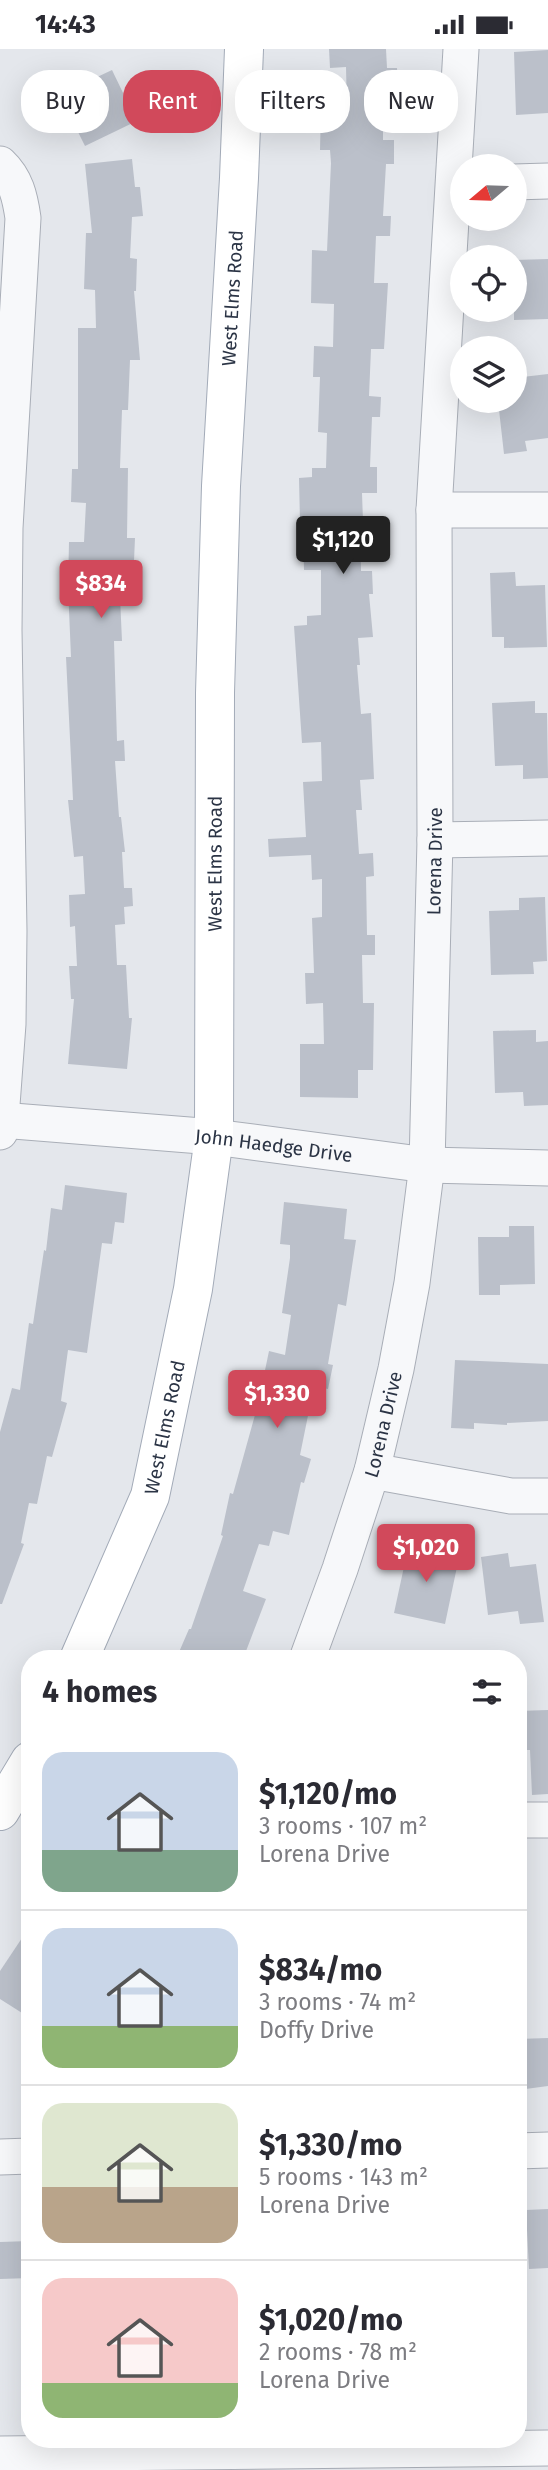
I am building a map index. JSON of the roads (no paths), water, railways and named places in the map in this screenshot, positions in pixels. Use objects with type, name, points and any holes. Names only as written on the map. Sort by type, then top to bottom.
[{"type":"main road","name":"West Elms Road","points":[[83,1650],[150,1496],[193,1289],[214,1137],[216,665],[221,486],[244,49]]},
{"type":"main road","points":[[0,1811],[21,1776]]},
{"type":"street","name":"Lorena Drive","points":[[459,154],[461,49]]},
{"type":"street","points":[[0,164],[10,173],[20,196],[23,218],[5,528],[3,781],[9,931],[8,1024],[1,1124]]},
{"type":"street","points":[[527,181],[548,181]]},
{"type":"street","name":"Lorena Drive","points":[[310,1650],[372,1471],[396,1369],[412,1283],[428,1165],[435,840],[434,510],[454,231]]},
{"type":"street","points":[[434,510],[548,510]]},
{"type":"street","points":[[435,840],[548,838]]},
{"type":"street","name":"John Haedge Drive","points":[[1,1124],[214,1137],[428,1165],[548,1168]]},
{"type":"street","points":[[372,1471],[511,1496],[548,1496]]},
{"type":"street","points":[[527,1820],[548,1820]]},
{"type":"street","points":[[527,2151],[548,2150]]},
{"type":"street","points":[[0,2157],[21,2156]]},
{"type":"street","points":[[22,2459],[103,2461],[548,2448]]}]
